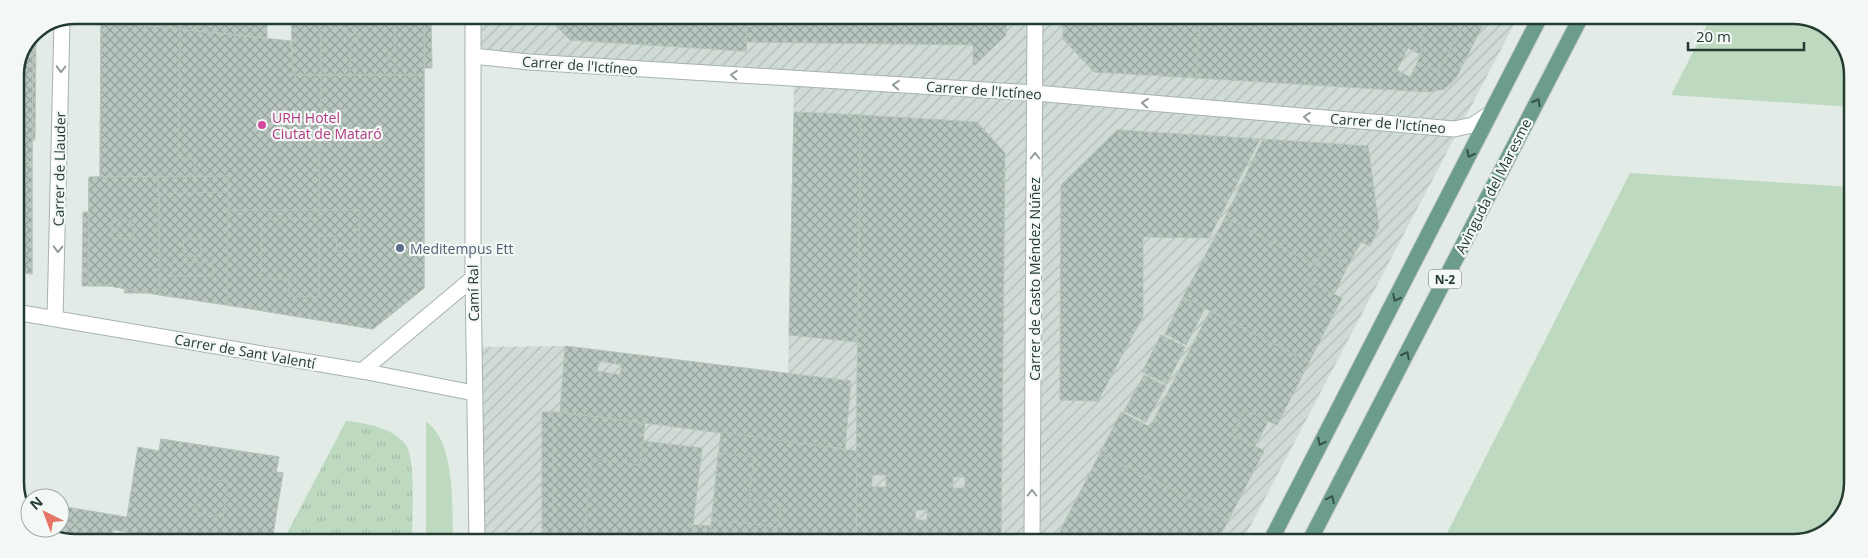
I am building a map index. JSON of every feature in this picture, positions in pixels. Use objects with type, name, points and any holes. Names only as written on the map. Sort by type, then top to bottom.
[{"type":"main road","name":"N-2","points":[[1274,534],[1536,24]]},
{"type":"main road","name":"Avinguda del Maresme","points":[[1313,534],[1577,24]]},
{"type":"street","name":"Camí Ral","points":[[473,24],[473,278],[477,534]]},
{"type":"street","name":"Carrer de Casto Méndez Núñez","points":[[1032,534],[1036,24]]},
{"type":"street","name":"Carrer de Llauder","points":[[55,318],[62,26]]},
{"type":"street","name":"Carrer de l'Ictíneo","points":[[473,56],[529,62],[1035,94],[1454,129],[1473,124],[1491,113]]},
{"type":"street","points":[[362,371],[473,278]]},
{"type":"street","name":"Carrer de Sant Valentí","points":[[24,313],[362,371],[474,393]]},
{"type":"shaded area","points":[[473,24],[1514,24],[1246,534],[477,534],[474,347],[565,346],[788,374],[794,79],[473,56]]},
{"type":"green space","points":[[1707,24],[1806,25],[1827,36],[1842,58],[1844,106],[1671,95]]},
{"type":"green space","points":[[1630,173],[1844,186],[1844,490],[1836,512],[1824,524],[1810,532],[1793,534],[1447,534]]},
{"type":"green space","points":[[346,421],[387,430],[401,439],[406,445],[412,477],[412,534],[287,534]]},
{"type":"green space","points":[[426,422],[436,431],[443,444],[447,459],[452,494],[453,534],[426,534]]},
{"type":"building","name":"URH Hotel Ciutat de Mataró","points":[[101,24],[130,24],[291,41],[293,75],[424,75],[424,288],[373,329],[227,305],[228,176],[100,177]]},
{"type":"building","points":[[101,24],[131,24],[180,29],[178,158],[195,159],[195,176],[100,177]]},
{"type":"building","points":[[130,24],[196,24],[196,31]]},
{"type":"building","points":[[132,24],[267,24],[267,38]]},
{"type":"building","points":[[135,24],[171,24],[171,28]]},
{"type":"building","points":[[291,24],[424,24],[424,75],[293,75]]},
{"type":"building","points":[[320,24],[424,24],[424,75],[321,75]]},
{"type":"building","points":[[330,24],[395,24],[395,52],[388,52],[388,59],[395,59],[395,75],[350,75],[351,42],[358,42],[358,34],[347,34],[347,28],[330,28]]},
{"type":"building","points":[[424,24],[431,24],[432,68],[425,68]]},
{"type":"building","points":[[555,24],[1007,24],[1006,35],[975,65],[973,64],[973,45],[747,42],[746,51],[570,40]]},
{"type":"building","points":[[555,24],[747,24],[746,51],[570,40]]},
{"type":"building","points":[[1063,24],[1199,24],[1196,78],[1094,72],[1063,39]]},
{"type":"building","points":[[1199,24],[1483,24],[1456,78],[1445,89],[1429,92],[1196,78]],"holes":[[[1408,48],[1421,55],[1410,77],[1397,70]]]},
{"type":"building","points":[[1423,24],[1463,24],[1438,73],[1417,62],[1421,55]]},
{"type":"building","points":[[36,42],[35,140],[32,140],[33,45]]},
{"type":"building","points":[[33,45],[32,162],[24,162],[24,75],[25,65]]},
{"type":"building","points":[[33,45],[32,162],[24,162],[24,75],[25,65]]},
{"type":"building","points":[[321,75],[424,75],[424,288],[373,329],[227,305],[228,210],[319,210]]},
{"type":"building","points":[[794,112],[861,115],[857,342],[789,335]]},
{"type":"building","points":[[861,115],[977,122],[1005,153],[1001,534],[856,534]],"holes":[[[872,475],[886,475],[886,487],[872,487]],[[953,477],[965,477],[965,488],[953,488]],[[915,510],[927,510],[927,520],[916,520]]]},
{"type":"building","points":[[1117,130],[1260,139],[1209,238],[1143,237],[1143,316],[1098,401],[1060,400],[1061,185]]},
{"type":"building","points":[[1263,139],[1368,146],[1379,227],[1370,246],[1361,242],[1348,265],[1323,252],[1316,265],[1225,218]]},
{"type":"building","points":[[24,162],[32,162],[32,274],[24,273]]},
{"type":"building","points":[[24,162],[32,162],[32,274],[24,273]]},
{"type":"building","points":[[228,176],[227,305],[160,295],[158,177]]},
{"type":"building","points":[[89,177],[139,177],[139,203],[159,203],[159,221],[138,221],[138,240],[159,240],[160,295],[88,282]]},
{"type":"building","points":[[89,177],[158,177],[160,295],[88,282]]},
{"type":"building","points":[[228,192],[227,305],[160,295],[159,194]],"holes":[[[183,239],[201,239],[201,256],[184,256]]]},
{"type":"building","points":[[319,210],[360,210],[359,251],[337,251],[336,236],[319,236],[319,297],[289,296],[289,279],[261,279],[262,219],[319,219]]},
{"type":"building","points":[[83,212],[89,212],[88,282],[111,286],[82,286]]},
{"type":"building","points":[[1225,218],[1316,265],[1323,252],[1348,265],[1334,294],[1342,298],[1309,362],[1183,297]]},
{"type":"building","points":[[112,221],[134,221],[134,239],[112,238]]},
{"type":"building","points":[[1336,228],[1361,242],[1348,265],[1323,252]]},
{"type":"building","points":[[1323,252],[1348,265],[1334,294],[1309,281]]},
{"type":"building","points":[[213,262],[213,276],[172,276],[172,263]]},
{"type":"building","points":[[125,289],[150,293],[124,293]]},
{"type":"building","points":[[1183,297],[1205,308],[1186,345],[1165,334]]},
{"type":"building","points":[[1210,311],[1309,362],[1277,425],[1268,421],[1255,446],[1264,451],[1250,478],[1150,427]]},
{"type":"building","points":[[1210,311],[1309,362],[1277,425],[1268,421],[1255,446],[1264,451],[1229,519],[1100,453],[1121,412],[1150,427]]},
{"type":"building","points":[[1161,335],[1185,347],[1167,384],[1142,372]]},
{"type":"building","points":[[565,346],[851,381],[845,449],[560,412]],"holes":[[[599,361],[622,365],[620,375],[597,371]]]},
{"type":"building","points":[[1144,375],[1166,386],[1146,422],[1124,411]]},
{"type":"building","points":[[1245,409],[1268,421],[1255,446],[1232,435]]},
{"type":"building","points":[[542,412],[560,412],[645,423],[643,441],[702,448],[693,525],[711,526],[710,534],[542,534]]},
{"type":"building","points":[[553,412],[645,423],[640,465],[592,459],[584,534],[553,534]]},
{"type":"building","points":[[721,432],[857,451],[856,534],[710,534]]},
{"type":"building","points":[[161,439],[279,457],[276,472],[283,473],[279,496],[260,492],[256,517],[275,520],[273,534],[145,534],[147,525],[138,523],[143,498],[164,501],[167,478],[146,475],[150,450],[159,451]]},
{"type":"building","points":[[161,439],[279,457],[276,472],[283,473],[273,534],[139,534],[113,530],[113,534],[70,534],[70,508],[127,517],[138,447],[159,451]]},
{"type":"building","points":[[718,453],[754,457],[749,500],[781,503],[778,527],[712,520]]},
{"type":"building","points":[[1100,453],[1229,519],[1221,534],[1059,533]]},
{"type":"building","points":[[200,477],[228,482],[223,517],[194,512]]},
{"type":"building","points":[[70,523],[83,525],[81,534],[70,534]]},
{"type":"building","points":[[693,525],[711,526],[710,534],[692,534]]},
{"type":"place","name":"URH Hotel Ciutat de Mataró","points":[[262,125]]},
{"type":"place","name":"Meditempus Ett","points":[[400,248]]}]
